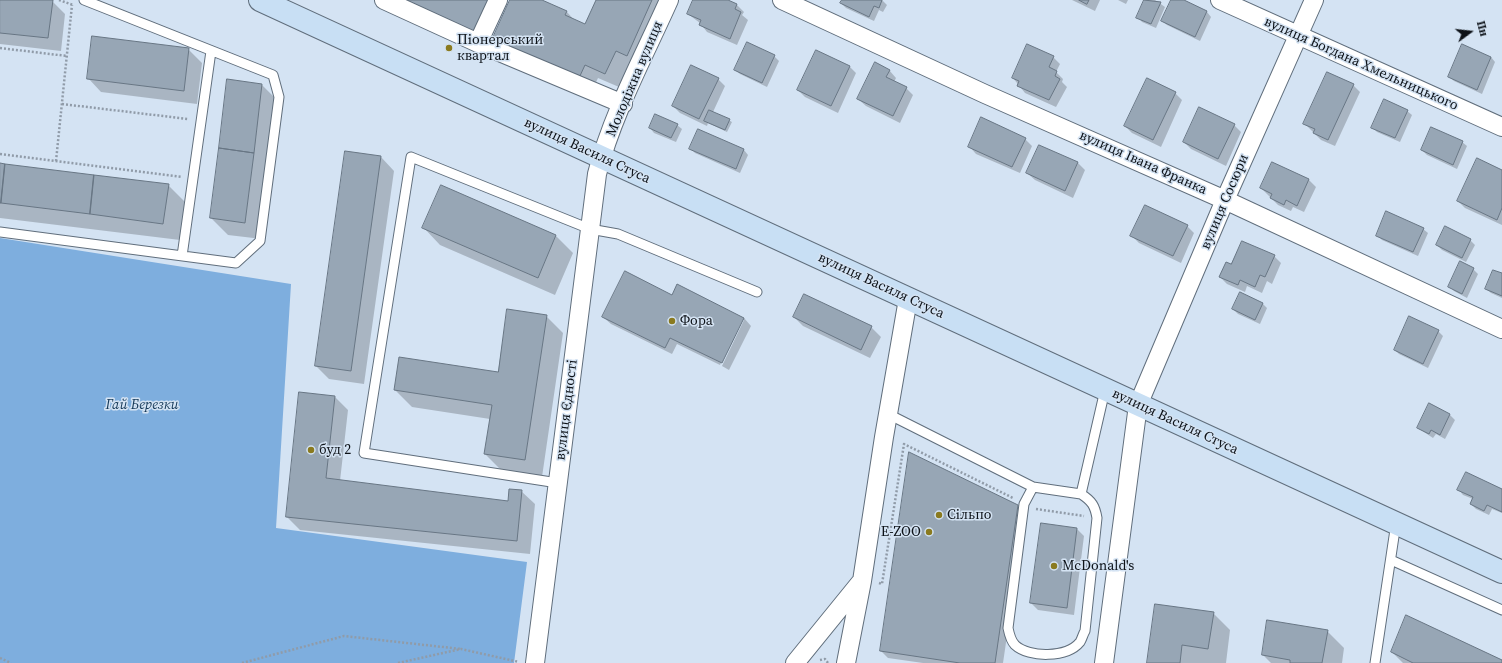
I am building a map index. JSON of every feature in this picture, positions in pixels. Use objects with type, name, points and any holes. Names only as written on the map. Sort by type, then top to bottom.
[{"type":"main road","name":"вулиця Василя Стуса","points":[[260,0],[1502,572]]},
{"type":"street","points":[[384,0],[478,43],[622,104]]},
{"type":"street","points":[[478,43],[498,0]]},
{"type":"street","name":"Молодіжна вулиця","points":[[601,157],[622,104],[669,0]]},
{"type":"street","name":"вулиця Івана Франка","points":[[782,0],[985,94],[1225,200],[1502,330]]},
{"type":"street","name":"вулиця Богдана Хмельницького","points":[[1220,0],[1502,127]]},
{"type":"street","name":"вулиця Сосюри","points":[[1104,663],[1138,405],[1225,200],[1314,0]]},
{"type":"street","name":"вулиця Єдності","points":[[535,663],[597,174],[601,157]]},
{"type":"street","points":[[846,663],[862,581],[888,414],[908,299]]},
{"type":"street","points":[[795,663],[862,581]]},
{"type":"lane","points":[[0,232],[236,263],[260,241],[279,97],[273,75],[82,4]]},
{"type":"lane","points":[[182,256],[211,51]]},
{"type":"lane","points":[[558,483],[364,453],[411,157],[590,229],[618,234],[757,292]]},
{"type":"lane","points":[[1081,494],[1105,389]]},
{"type":"lane","points":[[888,414],[1033,487],[1081,494],[1090,500],[1095,507],[1097,518],[1085,631],[1080,642],[1070,650],[1054,653],[1039,654],[1025,650],[1014,644],[1008,628],[1024,504],[1033,487]]},
{"type":"lane","points":[[1375,663],[1396,524]]},
{"type":"lane","points":[[1391,560],[1502,610]]},
{"type":"path","points":[[59,0],[72,5],[82,4]]},
{"type":"path","points":[[56,161],[72,5]]},
{"type":"path","points":[[0,48],[67,56]]},
{"type":"path","points":[[62,104],[189,119]]},
{"type":"path","points":[[188,126],[190,111]]},
{"type":"path","points":[[0,154],[193,179]]},
{"type":"path","points":[[180,185],[181,170]]},
{"type":"path","points":[[862,581],[882,584],[904,444],[1032,508],[1097,518]]},
{"type":"path","points":[[242,663],[344,636],[461,649],[525,663]]},
{"type":"path","points":[[398,663],[461,649]]},
{"type":"path","points":[[0,658],[11,663]]},
{"type":"green space","name":"Гай Березки","points":[[0,238],[291,284],[276,528],[527,562],[514,663],[0,663]]},
{"type":"building","points":[[0,0],[53,0],[48,38],[0,33]]},
{"type":"building","points":[[395,0],[489,0],[473,35]]},
{"type":"building","points":[[510,0],[542,0],[567,11],[565,15],[585,24],[596,0],[652,0],[627,56],[616,51],[605,74],[585,65],[579,78],[492,40]]},
{"type":"building","points":[[693,0],[728,0],[737,4],[735,9],[741,12],[730,39],[699,25],[701,20],[687,14]]},
{"type":"building","points":[[842,0],[882,0],[879,8],[874,6],[869,17],[840,3]]},
{"type":"building","points":[[1079,0],[1089,0],[1087,4]]},
{"type":"building","points":[[1144,0],[1161,2],[1151,24],[1136,18]]},
{"type":"building","points":[[1171,0],[1184,0],[1207,11],[1195,37],[1161,21]]},
{"type":"building","points":[[92,36],[189,48],[184,91],[87,79]]},
{"type":"building","points":[[747,42],[775,55],[762,83],[734,70]]},
{"type":"building","points":[[1027,44],[1054,56],[1049,67],[1057,71],[1055,76],[1060,79],[1049,100],[1017,86],[1019,81],[1012,78]]},
{"type":"building","points":[[1462,44],[1491,57],[1477,90],[1448,77]]},
{"type":"building","points":[[816,50],[850,66],[831,106],[797,90]]},
{"type":"building","points":[[875,62],[890,70],[886,77],[907,87],[893,116],[857,99]]},
{"type":"building","points":[[691,65],[719,78],[699,119],[672,106]]},
{"type":"building","points":[[1327,72],[1354,84],[1328,140],[1313,133],[1315,129],[1303,124]]},
{"type":"building","points":[[1147,78],[1176,92],[1153,140],[1124,126]]},
{"type":"building","points":[[227,79],[262,84],[254,153],[219,148]]},
{"type":"building","points":[[1384,99],[1408,110],[1395,138],[1371,128]]},
{"type":"building","points":[[1199,107],[1235,124],[1218,159],[1183,142]]},
{"type":"building","points":[[709,110],[730,119],[725,130],[704,121]]},
{"type":"building","points":[[655,114],[678,124],[671,138],[649,128]]},
{"type":"building","points":[[981,117],[1026,138],[1012,167],[968,147]]},
{"type":"building","points":[[1431,127],[1463,141],[1453,165],[1421,150]]},
{"type":"building","points":[[698,129],[744,149],[736,169],[689,149]]},
{"type":"building","points":[[1039,145],[1078,162],[1065,191],[1026,173]]},
{"type":"building","points":[[219,148],[254,153],[245,223],[210,218]]},
{"type":"building","points":[[345,151],[381,156],[351,371],[315,366]]},
{"type":"building","points":[[1477,158],[1502,170],[1502,208],[1497,220],[1457,201]]},
{"type":"building","points":[[1272,162],[1309,179],[1297,206],[1286,200],[1284,205],[1270,198],[1272,194],[1260,188]]},
{"type":"building","points":[[0,163],[5,164],[1,203],[0,203]]},
{"type":"building","points":[[5,164],[94,175],[90,214],[1,203]]},
{"type":"building","points":[[94,175],[169,184],[163,224],[90,214]]},
{"type":"building","points":[[441,185],[556,235],[538,278],[422,228]]},
{"type":"building","points":[[1145,205],[1188,225],[1173,256],[1130,236]]},
{"type":"building","points":[[1386,211],[1424,228],[1413,252],[1376,236]]},
{"type":"building","points":[[1445,226],[1471,239],[1462,258],[1436,245]]},
{"type":"building","points":[[1242,241],[1275,255],[1265,277],[1260,275],[1255,287],[1240,280],[1238,285],[1219,277],[1226,262],[1231,264]]},
{"type":"building","points":[[1460,261],[1474,268],[1462,294],[1448,287]]},
{"type":"building","points":[[1493,270],[1502,273],[1502,296],[1485,289]]},
{"type":"building","points":[[625,271],[672,295],[677,284],[744,318],[722,363],[670,338],[665,348],[602,317]]},
{"type":"building","points":[[1240,292],[1263,303],[1255,320],[1232,309]]},
{"type":"building","points":[[804,294],[872,326],[861,350],[793,317]]},
{"type":"building","points":[[507,309],[547,315],[525,460],[484,454],[492,405],[394,390],[399,357],[498,372]]},
{"type":"building","points":[[1409,316],[1439,330],[1423,364],[1394,350]]},
{"type":"building","name":"буд 2","points":[[299,392],[335,396],[326,478],[508,501],[509,489],[522,490],[517,541],[286,517]]},
{"type":"building","points":[[1429,403],[1450,414],[1440,435],[1431,430],[1429,434],[1417,428]]},
{"type":"building","points":[[909,452],[1018,505],[995,663],[960,663],[880,651]]},
{"type":"building","points":[[1466,472],[1502,489],[1502,512],[1487,505],[1484,511],[1470,504],[1473,497],[1457,490]]},
{"type":"building","name":"McDonald's","points":[[1041,523],[1077,528],[1067,608],[1030,603]]},
{"type":"building","points":[[1155,604],[1214,612],[1208,649],[1182,645],[1180,663],[1147,663]]},
{"type":"building","points":[[1406,615],[1502,660],[1502,663],[1413,663],[1391,652]]},
{"type":"building","points":[[1267,620],[1328,630],[1322,663],[1290,663],[1290,660],[1262,655]]},
{"type":"place","name":"Піонерський квартал","points":[[449,48]]},
{"type":"place","name":"Фора","points":[[672,321]]},
{"type":"place","name":"буд 2","points":[[311,450]]},
{"type":"place","name":"Сільпо","points":[[939,515]]},
{"type":"place","name":"E-ZOO","points":[[929,532]]},
{"type":"place","name":"McDonald's","points":[[1054,566]]}]
